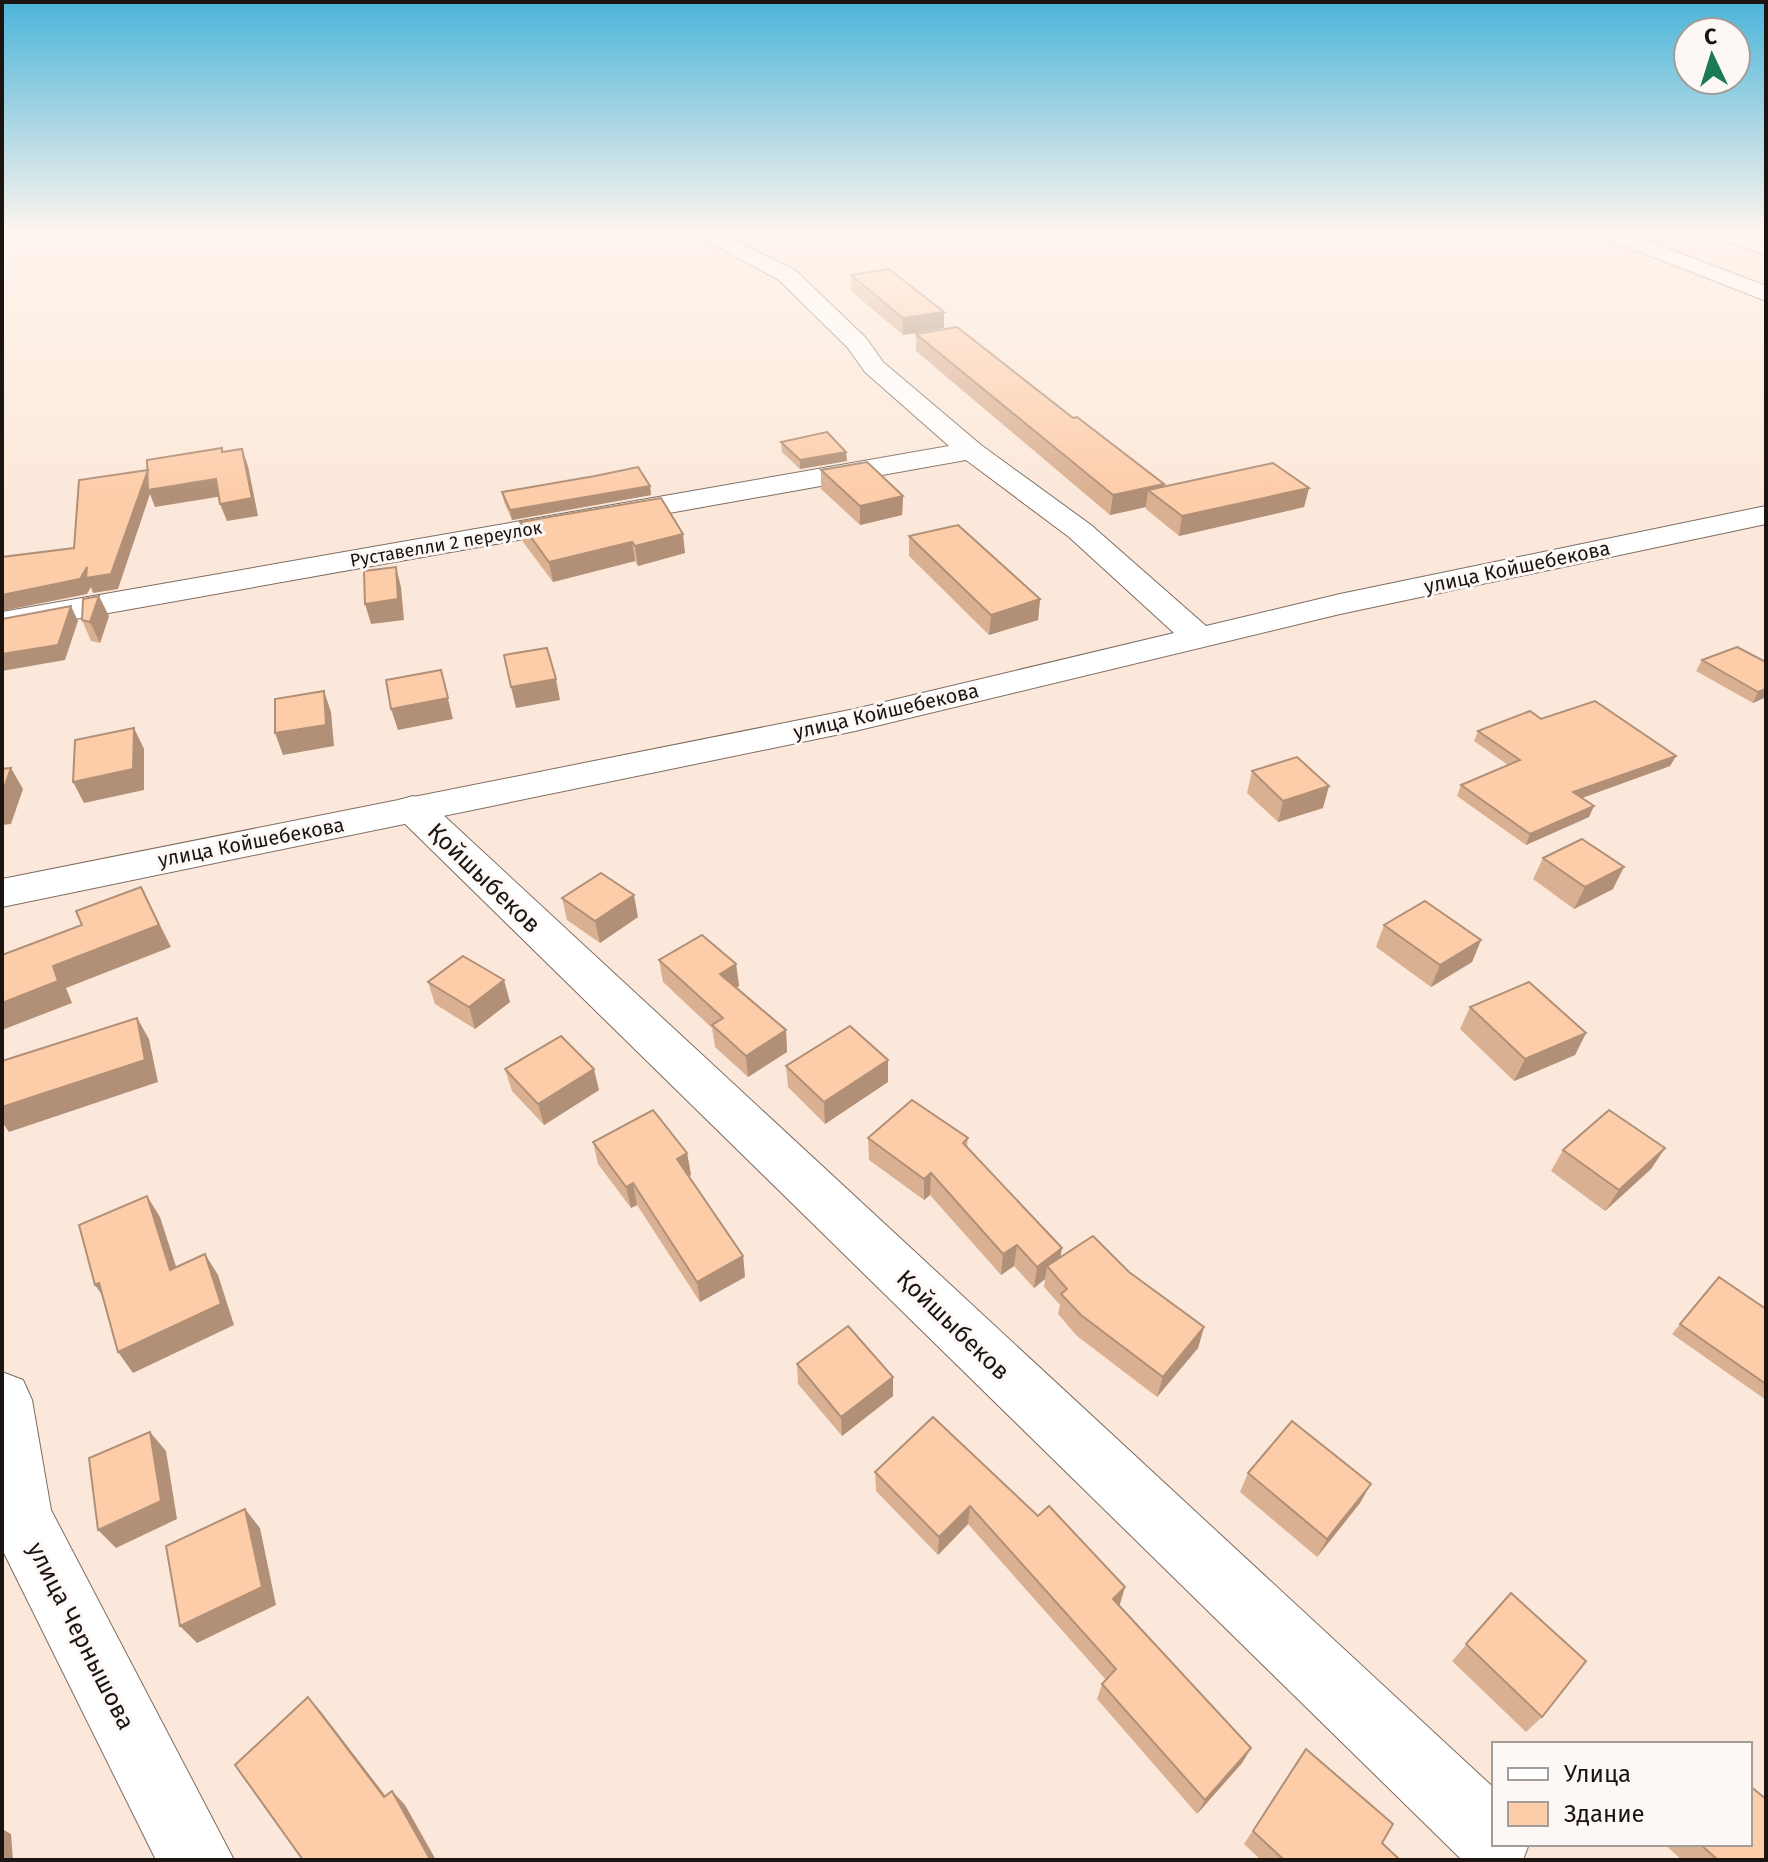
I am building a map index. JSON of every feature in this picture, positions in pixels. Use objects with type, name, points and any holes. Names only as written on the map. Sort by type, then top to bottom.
[{"type":"street","points":[[831,318],[857,343],[874,367],[971,451],[1080,531],[1198,637]]},
{"type":"street","name":"Руставелли 2 переулок","points":[[2,622],[971,451]]},
{"type":"street","name":"улица Койшебекова","points":[[2,893],[855,720],[1340,604],[1766,515]]},
{"type":"street","name":"Қойшыбеков","points":[[413,809],[1492,1837]]},
{"type":"street","name":"улица Чернышова","points":[[2,1400],[20,1517],[196,1860]]},
{"type":"street","points":[[1502,1846],[1517,1860]]},
{"type":"building","points":[[957,327],[1073,418],[1077,417],[1164,484],[1113,495],[916,334]]},
{"type":"building","points":[[827,432],[846,452],[800,460],[781,442]]},
{"type":"building","points":[[222,448],[222,452],[242,449],[252,498],[220,504],[216,479],[148,490],[147,460]]},
{"type":"building","points":[[867,462],[903,496],[860,506],[821,470]]},
{"type":"building","points":[[1273,463],[1309,488],[1182,516],[1148,490]]},
{"type":"building","points":[[638,467],[650,486],[510,510],[502,492],[595,476]]},
{"type":"building","points":[[148,470],[111,574],[86,578],[87,567],[80,579],[2,595],[2,557],[74,548],[79,480]]},
{"type":"building","points":[[661,498],[683,534],[635,546],[632,542],[549,562],[520,522]]},
{"type":"building","points":[[958,525],[1040,599],[991,615],[909,536]]},
{"type":"building","points":[[396,567],[398,599],[365,604],[364,571]]},
{"type":"building","points":[[99,596],[90,622],[82,620],[83,599]]},
{"type":"building","points":[[71,606],[58,645],[2,654],[2,619]]},
{"type":"building","points":[[1737,647],[1766,662],[1766,689],[1758,692],[1702,660]]},
{"type":"building","points":[[547,648],[556,679],[511,687],[504,655]]},
{"type":"building","points":[[441,670],[448,698],[391,709],[386,680]]},
{"type":"building","points":[[324,691],[326,725],[275,733],[275,699]]},
{"type":"building","points":[[1595,701],[1676,756],[1573,792],[1594,806],[1530,834],[1461,785],[1520,760],[1478,731],[1530,711],[1541,719]]},
{"type":"building","points":[[134,728],[133,769],[73,782],[75,740]]},
{"type":"building","points":[[1297,757],[1329,786],[1283,801],[1252,771]]},
{"type":"building","points":[[11,768],[2,793],[2,769]]},
{"type":"building","points":[[1582,839],[1624,867],[1585,887],[1543,858]]},
{"type":"building","points":[[601,873],[634,895],[595,921],[562,898]]},
{"type":"building","points":[[141,887],[159,925],[53,966],[58,981],[2,1003],[2,955],[82,925],[76,911]]},
{"type":"building","points":[[1425,901],[1481,940],[1440,965],[1384,925]]},
{"type":"building","points":[[702,935],[736,964],[720,974],[786,1030],[746,1056],[712,1025],[723,1018],[659,960]]},
{"type":"building","points":[[463,956],[504,980],[469,1007],[428,982]]},
{"type":"building","points":[[1529,982],[1586,1033],[1525,1059],[1470,1007]]},
{"type":"building","points":[[137,1018],[145,1060],[2,1107],[2,1061]]},
{"type":"building","points":[[850,1026],[888,1060],[824,1102],[786,1066]]},
{"type":"building","points":[[561,1036],[594,1069],[538,1104],[505,1069]]},
{"type":"building","points":[[912,1100],[968,1138],[963,1143],[1062,1248],[1037,1267],[1017,1245],[1003,1254],[931,1173],[924,1179],[868,1138]]},
{"type":"building","points":[[653,1110],[687,1153],[677,1159],[743,1256],[697,1282],[633,1183],[626,1187],[593,1142]]},
{"type":"building","points":[[1609,1110],[1665,1148],[1619,1190],[1563,1150]]},
{"type":"building","points":[[147,1196],[170,1270],[205,1254],[221,1304],[118,1352],[79,1225]]},
{"type":"building","points":[[1093,1236],[1129,1272],[1204,1327],[1163,1377],[1081,1315],[1061,1294],[1067,1289],[1047,1266]]},
{"type":"building","points":[[1719,1277],[1766,1309],[1766,1384],[1680,1324]]},
{"type":"building","points":[[848,1326],[893,1377],[841,1417],[797,1364]]},
{"type":"building","points":[[933,1417],[1038,1516],[1049,1506],[1125,1587],[1113,1599],[1251,1748],[1205,1800],[1102,1684],[1116,1669],[970,1506],[939,1537],[875,1472]]},
{"type":"building","points":[[1292,1421],[1371,1484],[1327,1539],[1248,1473]]},
{"type":"building","points":[[150,1432],[161,1501],[98,1530],[89,1458]]},
{"type":"building","points":[[245,1509],[262,1587],[180,1626],[166,1546]]},
{"type":"building","points":[[1511,1593],[1586,1661],[1542,1717],[1466,1644]]},
{"type":"building","points":[[308,1697],[384,1797],[392,1791],[429,1860],[303,1860],[235,1765]]},
{"type":"building","points":[[1306,1749],[1393,1824],[1382,1843],[1400,1860],[1284,1860],[1253,1831]]},
{"type":"building","points":[[1752,1788],[1766,1799],[1766,1860],[1718,1860],[1702,1846],[1752,1846]]}]
